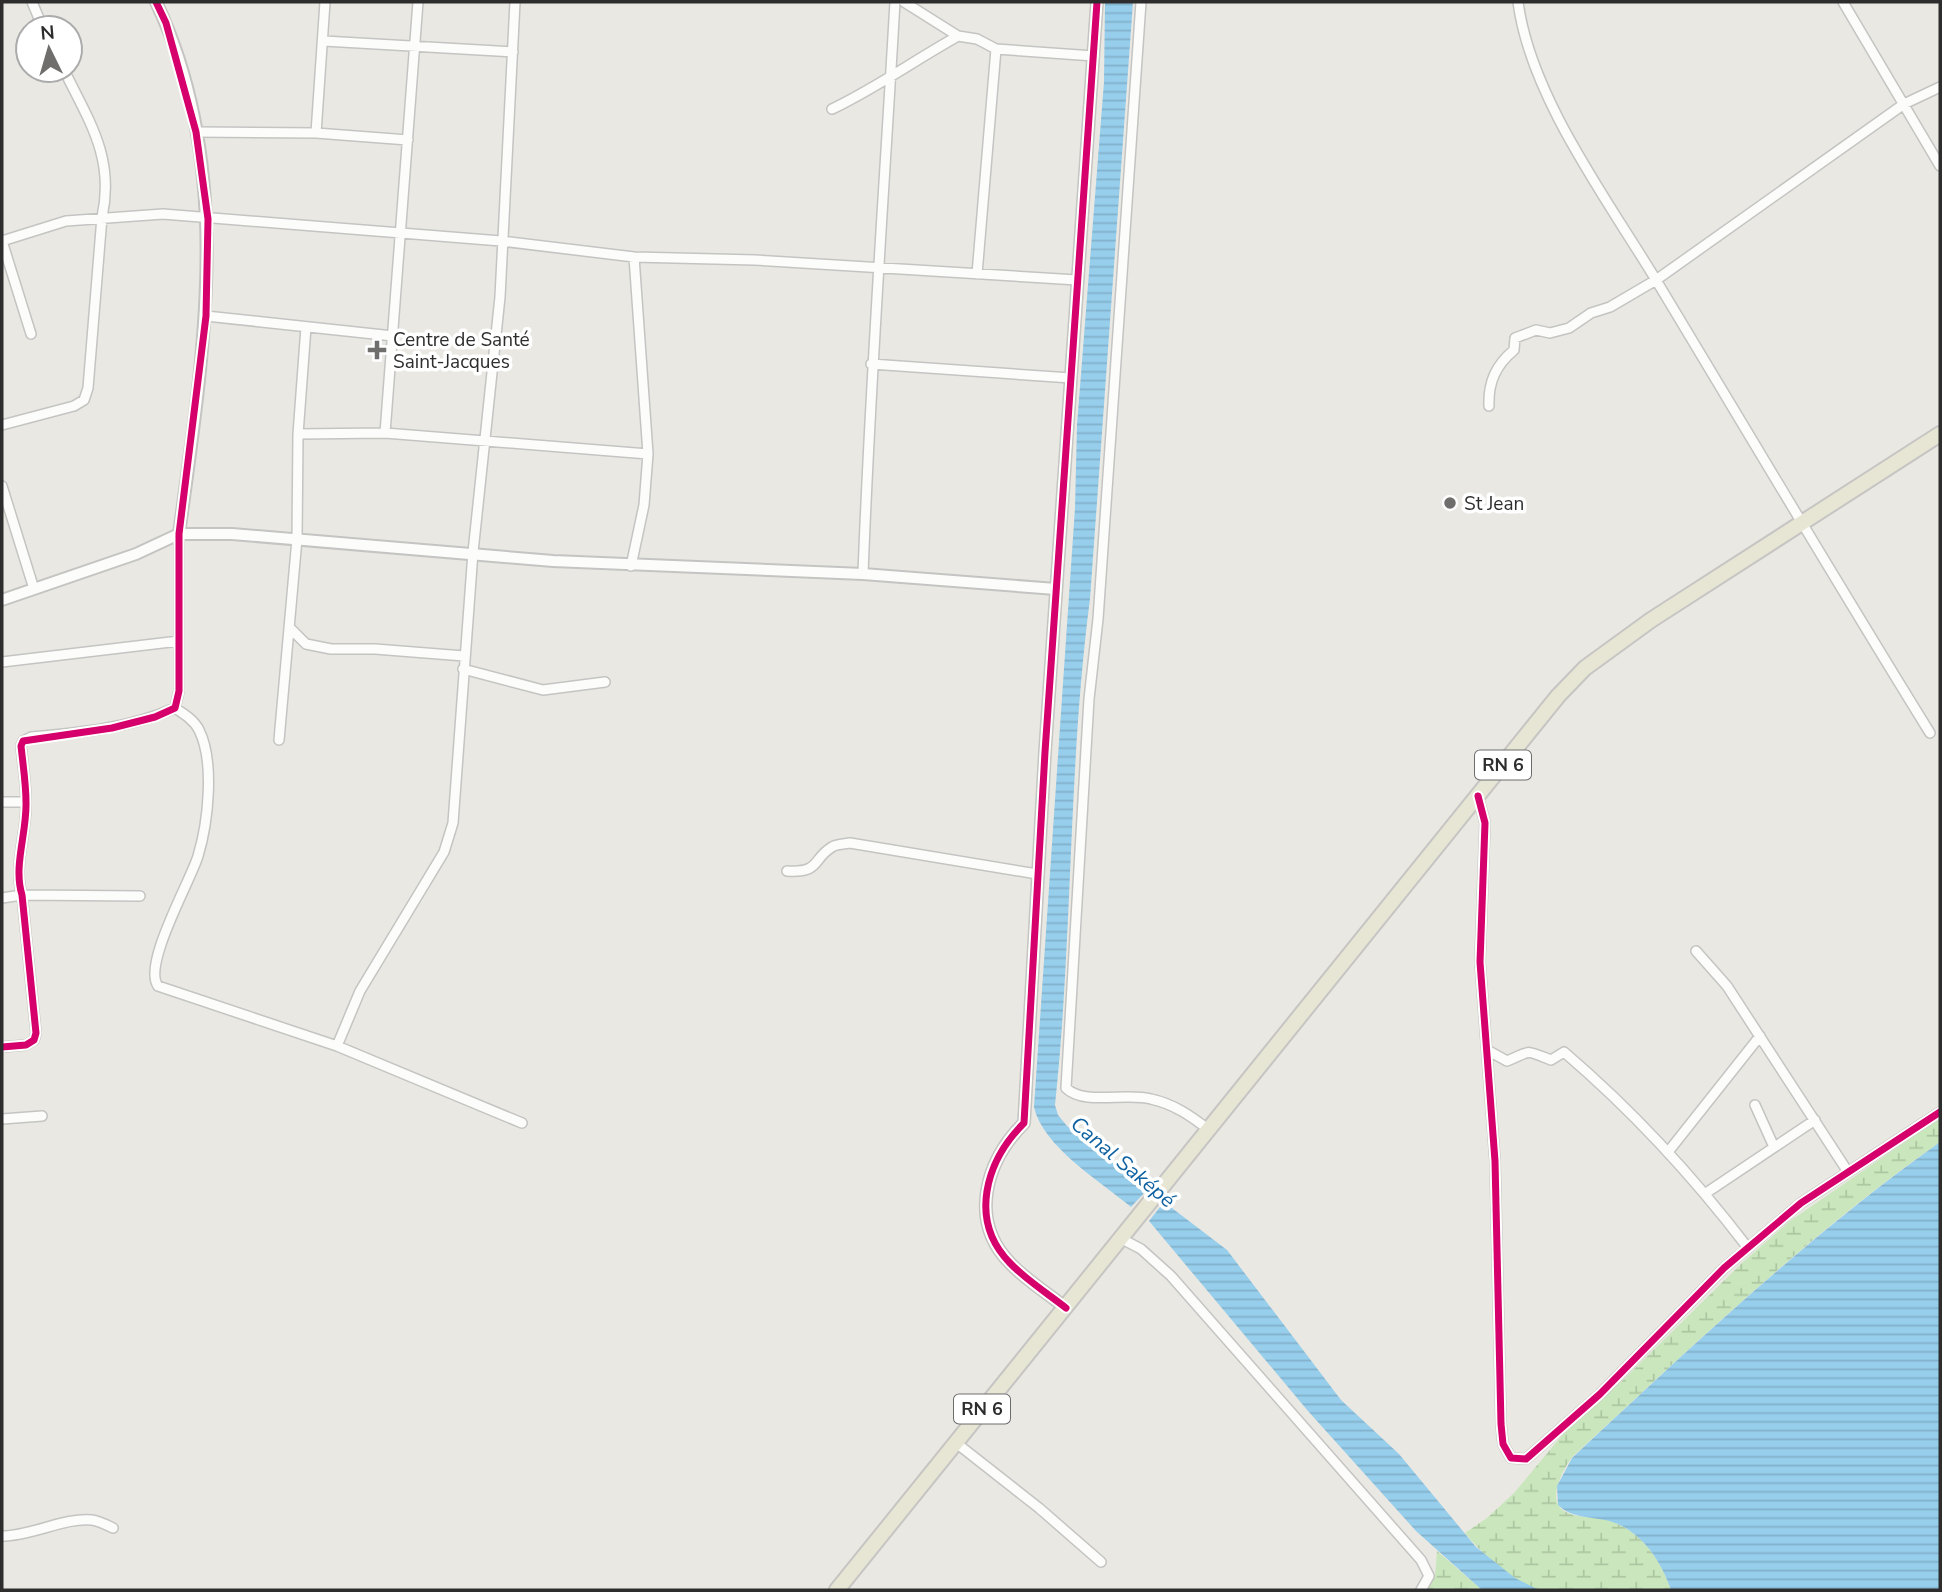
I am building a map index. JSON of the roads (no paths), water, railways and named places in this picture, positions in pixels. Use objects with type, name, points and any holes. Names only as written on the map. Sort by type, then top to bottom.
[{"type":"main road","name":"RN 6","points":[[837,1590],[1558,696],[1585,668],[1651,620],[1940,434]]},
{"type":"street","points":[[2,1047],[26,1045],[34,1040],[36,1033],[22,895],[17,877],[23,853],[26,802],[21,746],[23,741],[32,737],[112,728],[155,717],[175,708],[180,691],[179,534],[206,316],[208,219],[196,132],[166,23],[156,2]]},
{"type":"street","points":[[316,133],[326,2]]},
{"type":"street","points":[[385,433],[418,2]]},
{"type":"street","points":[[337,1046],[360,991],[444,852],[453,822],[459,773],[463,669],[473,552],[500,297],[515,2]]},
{"type":"street","points":[[863,574],[876,267],[895,2]]},
{"type":"street","points":[[904,2],[958,36],[977,39],[996,49],[1094,56]]},
{"type":"street","points":[[1066,1308],[1010,1264],[998,1248],[983,1202],[996,1159],[1007,1139],[1024,1123],[1037,874],[1097,2]]},
{"type":"street","points":[[1141,2],[1098,619],[1089,699],[1066,1088],[1072,1094],[1091,1098],[1127,1095],[1149,1098],[1171,1105],[1209,1130]]},
{"type":"street","points":[[1518,2],[1521,27],[1553,107],[1800,524],[1930,733]]},
{"type":"street","points":[[1843,2],[1940,166]]},
{"type":"street","points":[[832,109],[877,87],[891,74],[958,36]]},
{"type":"street","points":[[324,41],[513,52]]},
{"type":"street","points":[[977,274],[996,49]]},
{"type":"street","points":[[2,425],[74,407],[84,400],[88,388],[102,218],[107,195],[103,152],[71,84]]},
{"type":"street","points":[[1489,406],[1488,389],[1499,362],[1514,350],[1515,338],[1536,330],[1550,333],[1569,328],[1591,313],[1610,307],[1656,280],[1904,104],[1940,87]]},
{"type":"street","points":[[196,132],[316,133],[408,140]]},
{"type":"street","points":[[31,334],[2,241],[66,221],[163,214],[501,241],[634,257],[876,267],[1077,280]]},
{"type":"street","points":[[631,566],[644,505],[648,454],[634,257]]},
{"type":"street","points":[[206,316],[393,336]]},
{"type":"street","points":[[279,740],[298,539],[298,434],[306,327]]},
{"type":"street","points":[[871,364],[1071,378]]},
{"type":"street","points":[[298,434],[385,433],[648,454]]},
{"type":"street","points":[[2,486],[34,589]]},
{"type":"street","points":[[2,600],[136,554],[179,534],[298,539],[631,566],[863,574],[1056,589]]},
{"type":"street","points":[[291,629],[306,644],[331,649],[375,649],[464,656]]},
{"type":"street","points":[[2,662],[179,641]]},
{"type":"street","points":[[463,669],[543,690],[605,682]]},
{"type":"street","points":[[175,708],[198,729],[208,769],[208,792],[198,856],[177,900],[161,948],[155,982],[158,986],[337,1046],[523,1122]]},
{"type":"street","points":[[1478,796],[1485,823],[1480,962],[1495,1161],[1501,1424],[1503,1444],[1511,1458],[1526,1459],[1562,1430],[1690,1300],[1801,1203],[1940,1111]]},
{"type":"street","points":[[2,802],[26,802]]},
{"type":"street","points":[[787,871],[801,872],[818,863],[832,847],[850,843],[1037,874]]},
{"type":"street","points":[[2,898],[22,895],[140,896]]},
{"type":"street","points":[[1696,951],[1727,986],[1848,1172]]},
{"type":"street","points":[[1668,1152],[1760,1036]]},
{"type":"street","points":[[1487,1050],[1507,1060],[1522,1052],[1551,1060],[1564,1052],[1612,1093],[1668,1152],[1706,1193],[1748,1248]]},
{"type":"street","points":[[1755,1105],[1774,1147]]},
{"type":"street","points":[[2,1119],[42,1116]]},
{"type":"street","points":[[1706,1193],[1815,1120]]},
{"type":"street","points":[[1126,1235],[1171,1276],[1421,1560],[1429,1576],[1421,1590]]},
{"type":"street","points":[[955,1442],[1039,1508],[1101,1562]]},
{"type":"street","points":[[2,1536],[20,1536],[78,1521],[93,1520],[113,1528]]},
{"type":"water","points":[[1105,2],[1133,2],[1090,599],[1078,725],[1065,979],[1055,1105],[1058,1115],[1067,1126],[1147,1190],[1131,1207],[1060,1149],[1039,1122],[1034,1107],[1075,508],[1077,425],[1104,82]]},
{"type":"water","points":[[1940,1142],[1940,1590],[1671,1590],[1655,1557],[1638,1537],[1617,1524],[1574,1514],[1558,1505],[1557,1486],[1572,1458],[1797,1254]]},
{"type":"water","points":[[1164,1202],[1227,1250],[1341,1400],[1399,1454],[1476,1547],[1515,1578],[1539,1590],[1482,1590],[1416,1531],[1308,1411],[1149,1221]]},
{"type":"place","name":"Centre de Santé Saint-Jacques","points":[[377,350]]},
{"type":"place","name":"St Jean","points":[[1450,503]]},
{"type":"water label","name":"Canal Saképé","points":[[1123,1162]]}]
